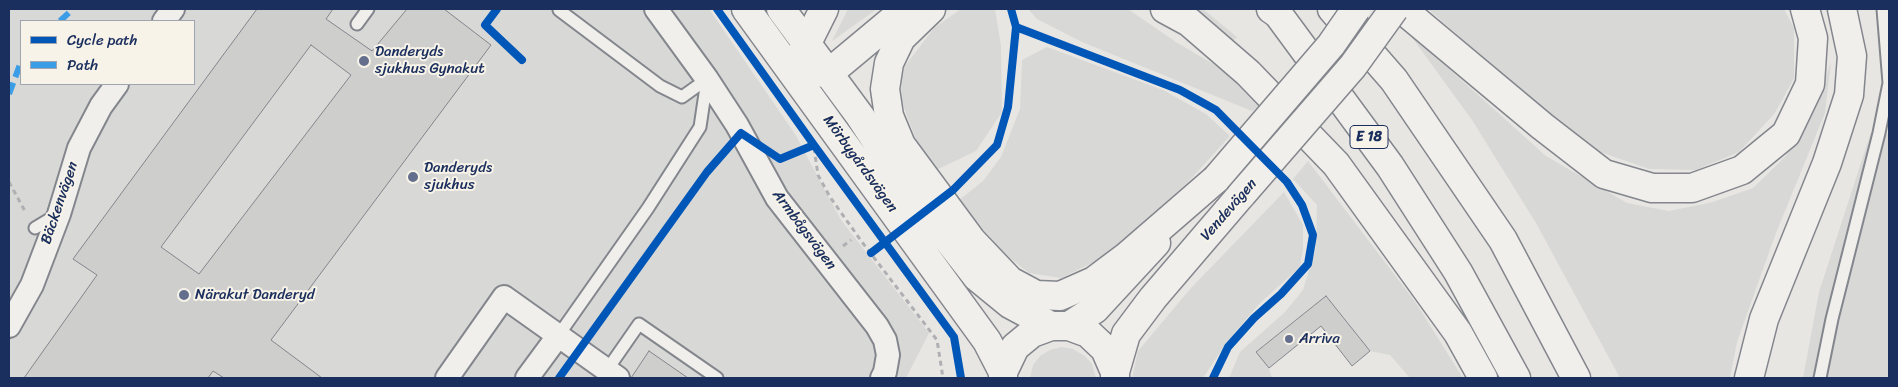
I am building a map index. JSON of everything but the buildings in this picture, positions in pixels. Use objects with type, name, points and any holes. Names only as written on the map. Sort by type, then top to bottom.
[{"type":"main road","name":"Mörbygårdsvägen","points":[[746,9],[793,71],[987,341],[1003,375]]},
{"type":"main road","name":"Mörbygårdsvägen","points":[[781,9],[829,73],[904,183],[977,276],[1010,304],[1060,326],[1088,333],[1105,349],[1115,375]]},
{"type":"main road","points":[[824,9],[793,71],[829,73],[909,9]]},
{"type":"main road","points":[[931,9],[901,38],[889,63],[886,89],[889,116],[901,145],[972,241],[1010,281],[1036,295],[1060,296],[1094,281],[1126,257],[1216,179]]},
{"type":"main road","points":[[1165,9],[1189,22],[1248,72],[1336,164],[1458,333],[1483,378]]},
{"type":"main road","name":"E 18","points":[[1271,9],[1284,22],[1390,166],[1458,272],[1516,378]]},
{"type":"main road","points":[[1332,9],[1394,80],[1503,240],[1576,378]]},
{"type":"main road","name":"Vendevägen","points":[[1003,375],[1015,347],[1032,333],[1060,326],[1095,309],[1216,179],[1331,45],[1356,9]]},
{"type":"main road","name":"Vendevägen","points":[[1115,375],[1126,334],[1153,298],[1353,66],[1394,9]]},
{"type":"main road","points":[[1402,9],[1542,126],[1604,174],[1652,188],[1692,188],[1742,170],[1786,134],[1810,84],[1813,38],[1805,9]]},
{"type":"main road","points":[[1749,378],[1764,319],[1827,163],[1849,95],[1852,56],[1842,9]]},
{"type":"street","points":[[165,20],[173,9]]},
{"type":"street","name":"Armbågsvägen","points":[[656,9],[707,79],[741,133],[777,198],[877,326],[885,340],[888,355],[886,372],[882,378]]},
{"type":"street","name":"Bäckenvägen","points":[[9,326],[32,285],[59,214],[79,148],[101,106],[116,85]]},
{"type":"street","points":[[447,378],[504,297],[612,374]]},
{"type":"street","points":[[527,378],[558,336]]},
{"type":"lane","points":[[357,24],[368,9]]},
{"type":"lane","points":[[1820,378],[1832,318],[1879,132],[1889,83],[1883,9]]},
{"type":"lane","points":[[559,10],[660,86],[682,97],[707,79]]},
{"type":"lane","points":[[558,336],[648,208],[700,127],[707,79]]},
{"type":"lane","points":[[35,228],[59,214]]},
{"type":"lane","points":[[612,374],[639,324],[717,378]]},
{"type":"path","points":[[579,351],[706,172],[741,133]]},
{"type":"path","points":[[808,137],[825,161]]},
{"type":"path","points":[[805,148],[814,145]]},
{"type":"path","points":[[814,145],[818,175],[830,197],[937,340],[943,378]]},
{"type":"path","points":[[9,182],[35,228]]},
{"type":"shaded area","name":"Danderyds sjukhus","points":[[9,9],[709,9],[795,134],[841,220],[929,333],[906,378],[9,378]]},
{"type":"shaded area","points":[[848,9],[877,9],[832,41]]},
{"type":"shaded area","points":[[961,9],[995,9],[1001,46],[1002,112],[976,151],[934,171],[920,150],[901,100],[902,70],[934,28]]},
{"type":"shaded area","points":[[1028,9],[1128,9],[1176,42],[1230,74],[1264,103],[1252,111],[1082,42],[1037,19]]},
{"type":"shaded area","points":[[1194,9],[1203,9],[1237,37],[1233,41]]},
{"type":"shaded area","points":[[1428,9],[1784,9],[1794,28],[1794,78],[1775,113],[1739,152],[1696,170],[1649,169],[1586,147]]},
{"type":"shaded area","points":[[1408,32],[1546,156],[1627,203],[1669,211],[1713,202],[1753,188],[1785,157],[1814,111],[1831,62],[1825,113],[1776,233],[1737,342],[1730,378],[1620,378],[1536,223],[1472,120]]},
{"type":"shaded area","points":[[1047,47],[1163,90],[1206,114],[1230,136],[1188,182],[1102,258],[1061,278],[1029,273],[1006,255],[958,201],[983,181],[1001,157],[1020,109],[1022,60]]},
{"type":"shaded area","points":[[1871,132],[1889,134],[1889,378],[1803,378],[1819,292]]},
{"type":"shaded area","points":[[1308,161],[1416,303],[1463,378],[1410,378],[1390,355],[1370,351],[1326,296],[1257,351],[1269,368],[1272,378],[1229,378],[1240,352],[1285,312],[1303,290],[1316,248],[1317,205],[1293,179]]},
{"type":"shaded area","points":[[1284,192],[1303,225],[1303,248],[1300,267],[1260,303],[1227,342],[1203,378],[1132,378],[1138,351],[1191,288]]},
{"type":"shaded area","points":[[1061,347],[1073,349],[1085,356],[1092,364],[1096,378],[1030,378],[1033,365],[1040,356],[1050,350]]},
{"type":"marked path","points":[[61,20],[73,9]]},
{"type":"marked path","points":[[9,94],[20,65]]},
{"type":"cycle path","points":[[497,9],[485,25],[522,60]]},
{"type":"cycle path","points":[[717,9],[954,337],[961,378]]},
{"type":"cycle path","points":[[871,253],[953,190],[997,145],[1008,107],[1016,27],[1011,9]]},
{"type":"cycle path","points":[[1016,27],[1180,90],[1216,110],[1287,182],[1302,205],[1313,235],[1308,264],[1228,347],[1213,378]]},
{"type":"cycle path","points":[[559,378],[707,172],[741,133],[780,159],[814,145]]},
{"type":"place","name":"Danderyds sjukhus Gynakut","points":[[364,61]]},
{"type":"place","name":"Danderyds sjukhus","points":[[413,177]]},
{"type":"place","name":"Närakut Danderyd","points":[[184,295]]},
{"type":"place","name":"Arriva","points":[[1289,339]]}]
